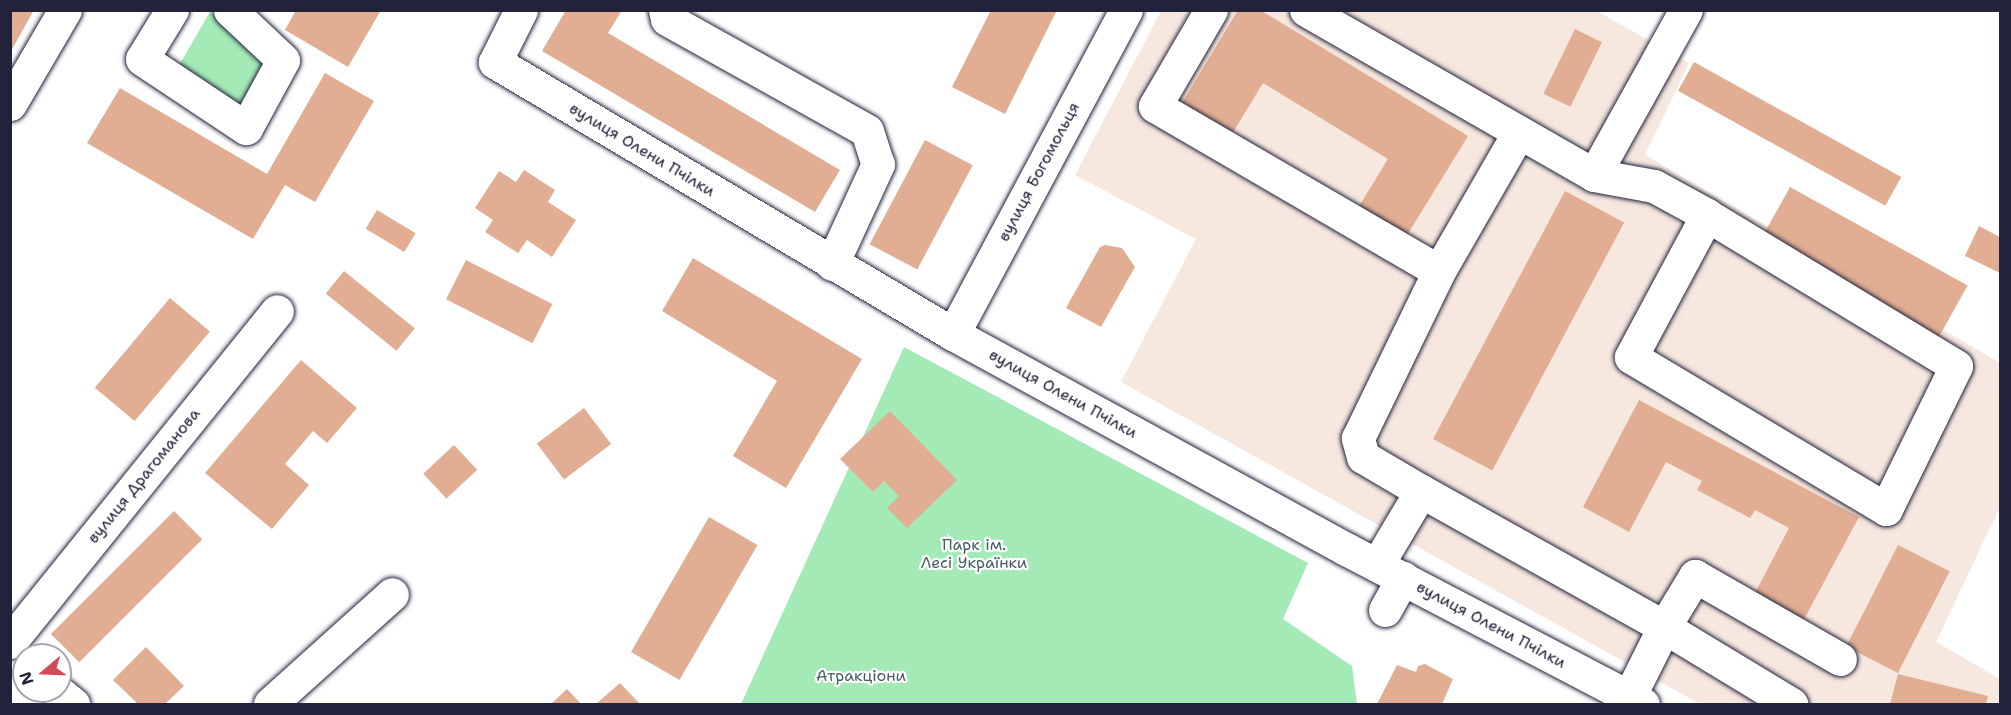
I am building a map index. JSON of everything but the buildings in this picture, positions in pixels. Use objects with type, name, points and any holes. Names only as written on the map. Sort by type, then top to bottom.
[{"type":"street","points":[[10,104],[65,10]]},
{"type":"street","points":[[172,10],[142,59],[246,128],[283,60],[230,10]]},
{"type":"street","name":"вулиця Олени Пчілки","points":[[521,10],[495,62],[953,334],[1390,572],[1636,701]]},
{"type":"street","points":[[665,10],[667,19],[867,130],[878,164],[832,264]]},
{"type":"street","name":"вулиця Богомольця","points":[[953,334],[1126,10]]},
{"type":"street","points":[[1211,10],[1155,106],[1439,271]]},
{"type":"street","points":[[1306,10],[1594,175],[1654,186],[1707,215],[1956,366],[1886,508],[1631,357],[1707,215]]},
{"type":"street","points":[[1594,175],[1686,10]]},
{"type":"street","points":[[1519,132],[1439,271],[1358,438],[1363,457],[1664,627],[1791,705]]},
{"type":"street","name":"вулиця Драгоманова","points":[[10,642],[277,311]]},
{"type":"street","points":[[1385,610],[1390,572],[1420,491]]},
{"type":"street","points":[[1636,701],[1664,627],[1695,576],[1840,659]]},
{"type":"street","points":[[270,705],[392,594]]},
{"type":"shaded area","points":[[1161,11],[1597,11],[1689,63],[1645,155],[2000,363],[2000,507],[1936,642],[2000,679],[2000,704],[1700,704],[1121,382],[1196,239],[1075,175]]},
{"type":"green space","points":[[210,12],[267,64],[242,111],[178,67]]},
{"type":"green space","name":"Парк ім. Лесі Українки","points":[[904,347],[1308,563],[1283,619],[1352,666],[1357,704],[741,704]]},
{"type":"park label","name":"Атракціони","points":[[861,676]]}]
